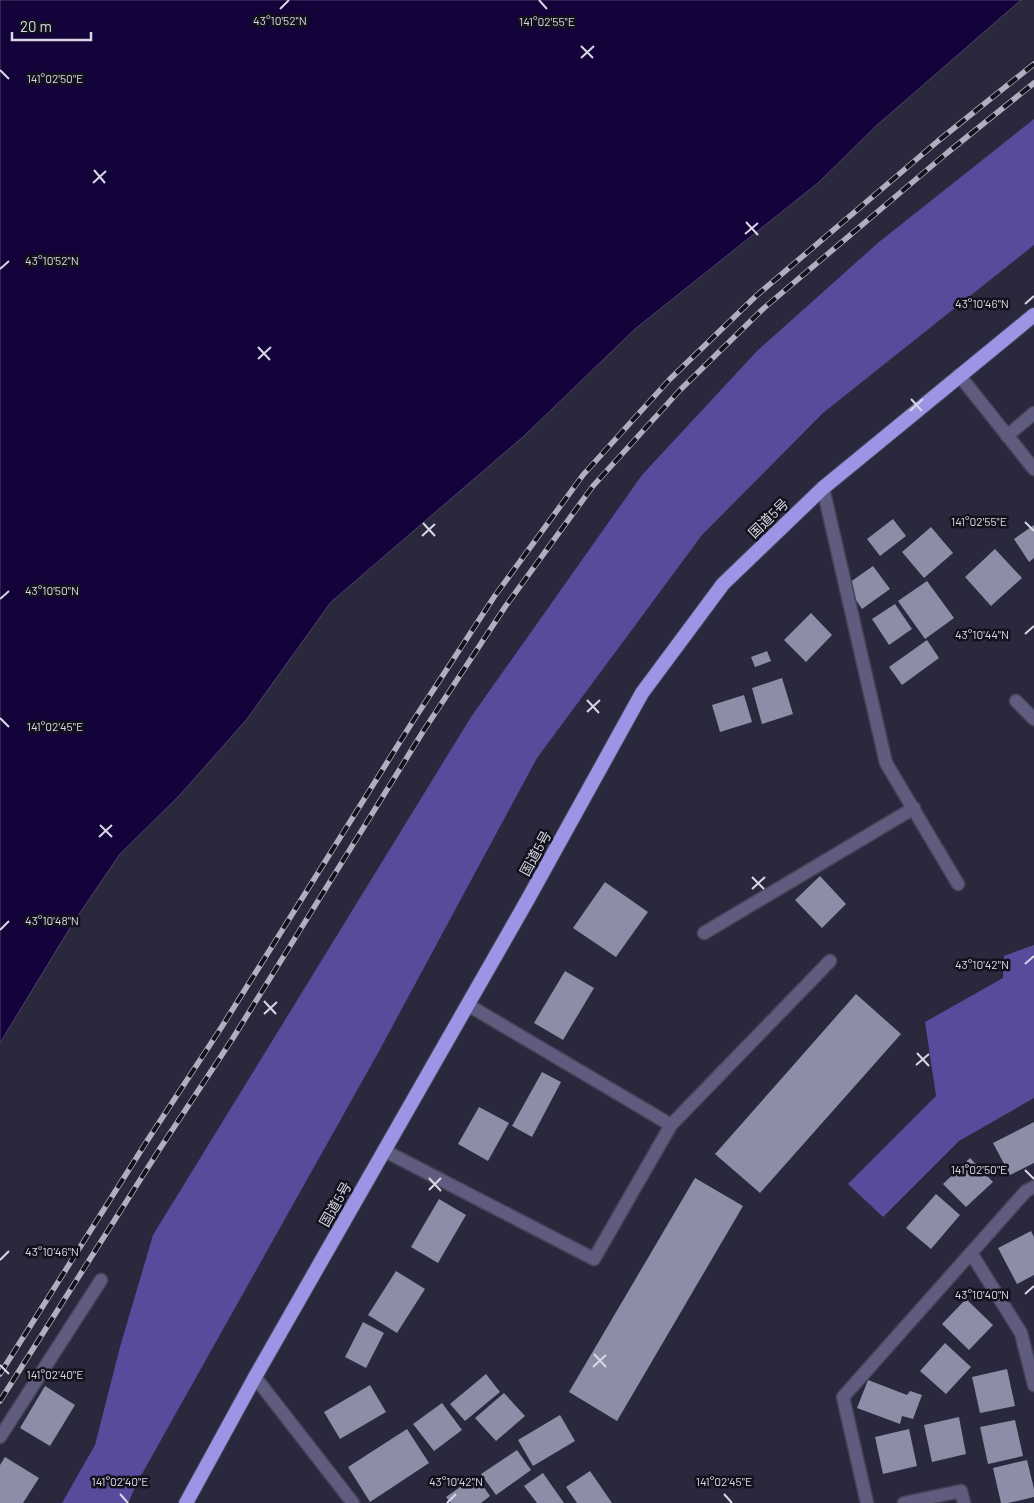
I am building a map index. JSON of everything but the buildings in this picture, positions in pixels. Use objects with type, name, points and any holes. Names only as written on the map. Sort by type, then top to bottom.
[{"type":"highway","name":"国道5号","points":[[186,1503],[642,693],[723,584],[823,488],[1034,315]]},
{"type":"street","points":[[959,375],[1034,469]]},
{"type":"street","points":[[1007,436],[1034,412]]},
{"type":"street","points":[[823,488],[886,763],[958,884]]},
{"type":"street","points":[[1016,701],[1034,719]]},
{"type":"street","points":[[704,932],[914,808]]},
{"type":"street","points":[[385,1151],[594,1259],[671,1125],[830,961]]},
{"type":"street","points":[[468,1005],[671,1125]]},
{"type":"street","points":[[867,1503],[843,1397],[1026,1191],[1034,1187]]},
{"type":"street","points":[[971,1253],[1021,1333],[1034,1385]]},
{"type":"street","points":[[0,1437],[101,1280]]},
{"type":"street","points":[[256,1376],[353,1503]]},
{"type":"street","points":[[904,1503],[961,1491],[964,1503]]},
{"type":"shaded area","points":[[0,0],[1021,0],[876,126],[818,183],[635,329],[524,436],[331,602],[247,719],[179,796],[120,854],[73,923],[0,1043]]},
{"type":"shaded area","points":[[1034,119],[1034,245],[823,413],[702,535],[537,758],[378,1053],[138,1481],[128,1503],[62,1503],[95,1445],[120,1347],[153,1235],[471,717],[642,475],[758,350],[879,242]]},
{"type":"shaded area","points":[[1034,945],[1034,1098],[959,1141],[883,1217],[848,1184],[936,1096],[925,1022],[1003,978],[1004,956]]},
{"type":"railway","points":[[0,1374],[147,1141],[221,1028],[413,721],[494,597],[583,475],[670,379],[756,296],[938,141],[1034,64]]},
{"type":"railway","points":[[0,1401],[159,1150],[233,1038],[424,730],[505,607],[593,486],[680,390],[764,308],[947,153],[1034,83]]}]
